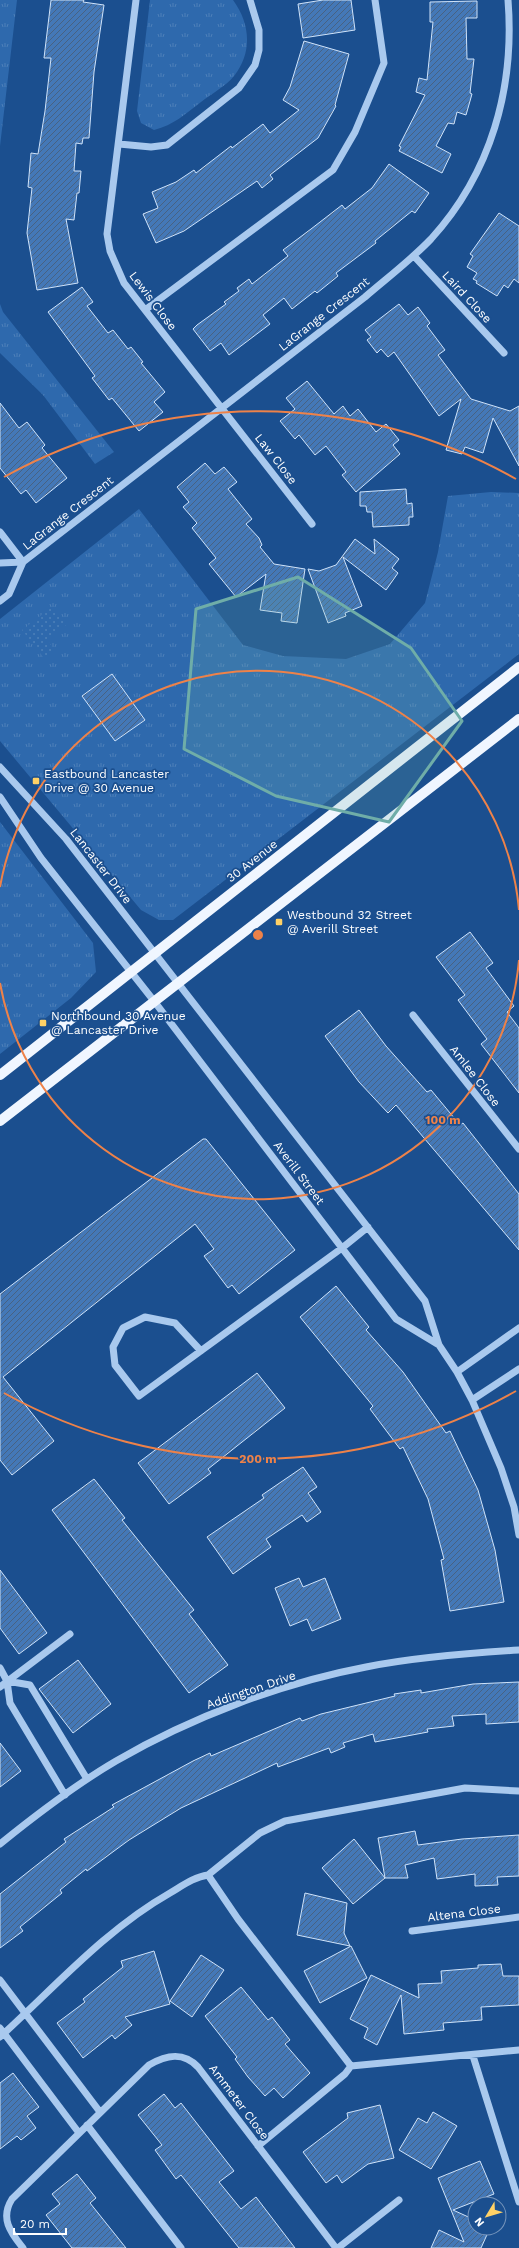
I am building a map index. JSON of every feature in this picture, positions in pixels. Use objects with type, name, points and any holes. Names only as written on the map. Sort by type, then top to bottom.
[{"type":"main road","name":"30 Avenue","points":[[0,1075],[519,666]]},
{"type":"main road","points":[[0,1122],[519,719]]},
{"type":"street","name":"Lewis Close","points":[[136,0],[107,234],[110,251],[124,282],[222,408]]},
{"type":"street","points":[[119,144],[151,147],[167,145],[239,88],[255,64],[259,50],[259,30],[250,0]]},
{"type":"street","points":[[146,310],[333,170],[355,132],[384,63],[375,0]]},
{"type":"street","name":"LaGrange Crescent","points":[[0,601],[9,594],[23,562],[222,408],[414,256],[446,221],[462,199],[491,140],[500,114],[506,85],[510,26],[508,0]]},
{"type":"street","name":"Laird Close","points":[[414,256],[504,352]]},
{"type":"street","name":"Law Close","points":[[222,408],[312,524]]},
{"type":"street","points":[[0,532],[23,562]]},
{"type":"street","name":"LaGrange Crescent","points":[[0,563],[23,562]]},
{"type":"street","name":"Lancaster Drive","points":[[0,767],[66,838],[178,983]]},
{"type":"street","points":[[0,797],[41,858],[154,1001]]},
{"type":"street","name":"Averill Street","points":[[178,983],[424,1301],[439,1346],[457,1372],[472,1400],[501,1468],[514,1507],[519,1535]]},
{"type":"street","name":"Averill Street","points":[[154,1001],[396,1319],[439,1346]]},
{"type":"street","name":"Amlee Close","points":[[413,1016],[519,1150]]},
{"type":"street","points":[[201,1351],[175,1323],[145,1317],[123,1328],[113,1347],[115,1365],[139,1396],[201,1351],[342,1248],[368,1227]]},
{"type":"street","points":[[457,1372],[519,1328]]},
{"type":"street","points":[[472,1400],[519,1368]]},
{"type":"street","points":[[0,1687],[70,1634]]},
{"type":"street","name":"Addington Drive","points":[[0,1844],[87,1779],[145,1746],[239,1703],[324,1677],[399,1661],[519,1650]]},
{"type":"street","points":[[0,1668],[7,1681],[10,1703],[65,1795]]},
{"type":"street","points":[[7,1681],[30,1685],[87,1779]]},
{"type":"street","points":[[79,2133],[1,2033],[26,2013],[111,1933],[143,1909],[198,1877],[208,1875],[260,1833],[286,1821],[466,1788],[519,1791]]},
{"type":"street","points":[[208,1875],[238,1919],[351,2066]]},
{"type":"street","name":"Altena Close","points":[[412,1931],[519,1917]]},
{"type":"street","points":[[0,1980],[100,2112]]},
{"type":"street","points":[[258,2146],[345,2074],[351,2066],[473,2056],[519,2050]]},
{"type":"street","name":"Ammeter Close","points":[[23,2248],[6,2222],[7,2206],[18,2192],[149,2065],[166,2057],[183,2056],[192,2060],[198,2066],[337,2248],[399,2200]]},
{"type":"street","points":[[473,2056],[519,2202]]},
{"type":"street","points":[[87,2125],[181,2248]]},
{"type":"highlighted area","points":[[298,577],[411,648],[462,721],[389,822],[276,796],[184,749],[196,609]]},
{"type":"green space","points":[[0,0],[17,0],[0,146]]},
{"type":"green space","points":[[150,0],[233,0],[243,18],[247,38],[247,47],[244,57],[240,67],[231,80],[179,119],[154,130],[141,123],[137,111]]},
{"type":"green space","points":[[0,304],[3,312],[114,452],[95,464],[43,395],[0,353]]},
{"type":"green space","points":[[491,492],[519,493],[519,654],[173,920],[159,920],[141,910],[0,741],[0,619],[139,509],[243,645],[283,656],[346,659],[390,644],[425,603],[438,552],[448,496]]},
{"type":"green space","points":[[52,607],[66,625],[47,640],[54,649],[44,658],[22,630]]},
{"type":"green space","points":[[0,822],[93,943],[96,972],[71,998],[0,1054]]},
{"type":"building","points":[[51,0],[84,0],[83,2],[104,5],[94,72],[89,138],[83,138],[82,144],[76,143],[74,171],[81,171],[79,193],[77,193],[74,220],[66,219],[78,283],[37,290],[27,233],[32,188],[28,187],[31,153],[38,154],[45,111],[51,58],[44,58]]},
{"type":"building","points":[[323,0],[351,0],[355,30],[303,38],[298,4]]},
{"type":"building","points":[[477,1],[477,18],[466,18],[467,59],[474,59],[470,93],[472,94],[466,115],[457,112],[454,124],[448,123],[436,146],[451,154],[442,173],[399,151],[401,147],[399,146],[425,95],[416,92],[419,78],[427,80],[433,22],[430,22],[430,2]]},
{"type":"building","points":[[304,41],[349,54],[335,105],[336,106],[318,138],[270,175],[273,179],[262,188],[257,181],[184,231],[156,243],[143,214],[158,208],[152,192],[176,182],[194,170],[196,173],[263,124],[270,133],[299,110],[283,100],[290,87]]},
{"type":"building","points":[[389,164],[429,193],[415,213],[412,211],[375,241],[376,243],[336,273],[338,276],[317,293],[315,291],[292,309],[284,298],[263,315],[270,324],[229,355],[221,343],[210,351],[193,329],[226,304],[224,302],[239,291],[237,288],[249,279],[252,284],[288,256],[283,250],[342,205],[345,209],[372,188]]},
{"type":"building","points":[[499,213],[519,226],[519,283],[514,279],[508,288],[504,285],[497,296],[476,283],[477,281],[473,279],[477,273],[467,267],[473,256],[470,254]]},
{"type":"building","points":[[82,287],[93,302],[87,306],[108,333],[113,330],[128,349],[131,347],[143,362],[141,363],[165,392],[154,402],[163,412],[139,431],[112,398],[109,400],[92,378],[95,376],[48,312]]},
{"type":"building","points":[[399,304],[408,315],[418,307],[430,323],[427,326],[445,350],[438,355],[471,399],[510,411],[519,406],[519,466],[493,418],[483,453],[465,447],[462,454],[446,450],[461,399],[439,416],[394,352],[388,357],[381,349],[377,353],[367,340],[371,337],[365,330]]},
{"type":"building","points":[[307,381],[334,414],[343,406],[350,416],[358,409],[376,432],[386,424],[399,440],[393,445],[400,454],[356,492],[342,475],[346,472],[326,446],[315,455],[299,435],[295,439],[280,421],[295,409],[286,398]]},
{"type":"building","points":[[0,403],[19,428],[27,422],[45,445],[42,448],[67,478],[36,503],[26,490],[21,494],[0,468]]},
{"type":"building","points":[[205,463],[215,474],[224,467],[237,482],[228,489],[252,519],[246,524],[259,538],[262,545],[260,547],[274,564],[305,569],[297,623],[281,621],[282,613],[260,610],[266,574],[236,597],[209,564],[216,558],[192,528],[197,523],[183,507],[189,502],[177,487]]},
{"type":"building","points":[[406,489],[407,504],[412,503],[413,517],[409,517],[409,525],[373,527],[372,512],[367,512],[366,506],[360,506],[360,492]]},
{"type":"building","points":[[355,539],[375,554],[374,539],[399,559],[392,568],[398,573],[386,590],[343,557],[362,606],[345,613],[346,616],[328,623],[308,569],[319,571],[336,565]]},
{"type":"building","points":[[112,674],[145,720],[115,741],[82,696]]},
{"type":"building","points":[[470,932],[493,963],[486,968],[514,1006],[507,1012],[519,1028],[519,1093],[481,1044],[487,1039],[458,1000],[465,995],[436,957]]},
{"type":"building","points":[[359,1010],[386,1046],[427,1092],[431,1090],[460,1125],[463,1123],[519,1194],[519,1250],[396,1105],[388,1113],[359,1082],[325,1036]]},
{"type":"building","points":[[203,1139],[206,1139],[295,1250],[239,1294],[232,1285],[228,1288],[204,1256],[214,1249],[195,1224],[3,1377],[54,1441],[12,1475],[0,1460],[0,1294]]},
{"type":"building","points":[[336,1286],[369,1327],[366,1330],[403,1372],[446,1433],[450,1431],[478,1490],[495,1550],[504,1602],[450,1611],[441,1560],[444,1559],[428,1499],[403,1447],[400,1449],[370,1409],[373,1406],[300,1317]]},
{"type":"building","points":[[257,1373],[285,1408],[208,1469],[211,1473],[169,1504],[138,1463]]},
{"type":"building","points":[[303,1467],[317,1487],[308,1493],[321,1512],[307,1522],[302,1515],[266,1539],[271,1547],[233,1574],[207,1537],[264,1498],[262,1495]]},
{"type":"building","points":[[94,1479],[125,1518],[122,1520],[194,1610],[189,1614],[228,1665],[189,1693],[52,1510]]},
{"type":"building","points":[[0,1570],[47,1633],[19,1654],[0,1628]]},
{"type":"building","points":[[299,1578],[303,1587],[325,1578],[341,1619],[312,1631],[307,1619],[290,1626],[275,1588]]},
{"type":"building","points":[[78,1660],[111,1704],[73,1733],[39,1689]]},
{"type":"building","points":[[519,1682],[519,1722],[486,1724],[486,1714],[452,1716],[454,1726],[427,1729],[428,1732],[375,1742],[373,1734],[343,1743],[345,1747],[331,1753],[329,1748],[278,1767],[277,1763],[181,1808],[129,1840],[87,1871],[86,1869],[60,1890],[62,1893],[20,1927],[23,1931],[0,1948],[0,1894],[66,1842],[64,1839],[114,1807],[112,1805],[193,1761],[210,1753],[211,1756],[300,1718],[302,1721],[321,1714],[395,1696],[394,1694],[421,1690],[421,1693],[473,1684]]},
{"type":"building","points":[[0,1743],[21,1771],[0,1787]]},
{"type":"building","points":[[415,1831],[418,1845],[462,1839],[519,1835],[519,1876],[497,1877],[498,1885],[475,1886],[475,1874],[437,1879],[434,1858],[405,1865],[408,1878],[385,1878],[378,1838]]},
{"type":"building","points":[[354,1839],[385,1878],[353,1904],[322,1868]]},
{"type":"building","points":[[305,1893],[347,1903],[344,1933],[350,1946],[297,1935]]},
{"type":"building","points":[[351,1946],[367,1978],[320,2003],[304,1971]]},
{"type":"building","points":[[154,1951],[170,2004],[125,2017],[132,2025],[115,2039],[112,2035],[83,2058],[57,2023],[85,2002],[83,1999],[123,1967],[121,1961]]},
{"type":"building","points":[[201,1955],[224,1970],[192,2017],[170,2001]]},
{"type":"building","points":[[501,1964],[503,1976],[519,1976],[519,2005],[481,2007],[482,2020],[443,2023],[444,2030],[404,2034],[401,1995],[377,2045],[364,2038],[368,2028],[350,2019],[371,1975],[419,1998],[418,1984],[442,1983],[441,1971],[478,1968],[478,1965]]},
{"type":"building","points":[[241,1987],[268,2020],[272,2017],[290,2040],[285,2044],[310,2073],[283,2098],[274,2088],[265,2096],[248,2077],[235,2059],[237,2057],[205,2016]]},
{"type":"building","points":[[13,2073],[39,2107],[27,2116],[36,2128],[21,2140],[17,2136],[0,2149],[0,2083]]},
{"type":"building","points":[[164,2094],[175,2108],[181,2103],[234,2171],[219,2182],[241,2209],[256,2197],[295,2248],[239,2248],[181,2175],[176,2179],[155,2150],[162,2145],[138,2115]]},
{"type":"building","points":[[380,2105],[394,2158],[368,2164],[342,2183],[337,2175],[326,2183],[303,2152],[348,2118],[347,2113]]},
{"type":"building","points":[[433,2112],[457,2126],[431,2169],[399,2150],[418,2118],[427,2123]]},
{"type":"building","points":[[480,2161],[494,2194],[489,2196],[467,2196],[467,2205],[453,2210],[467,2216],[467,2236],[486,2236],[481,2248],[431,2248],[439,2230],[464,2242],[438,2178]]},
{"type":"building","points":[[77,2174],[96,2198],[90,2203],[126,2248],[72,2248],[46,2215],[60,2204],[52,2194]]},
{"type":"place","name":"Eastbound Lancaster Drive @ 30 Avenue","points":[[36,781]]},
{"type":"place","name":"Westbound 32 Street @ Averill Street","points":[[279,922]]},
{"type":"place","name":"Northbound 30 Avenue @ Lancaster Drive","points":[[43,1023]]}]
